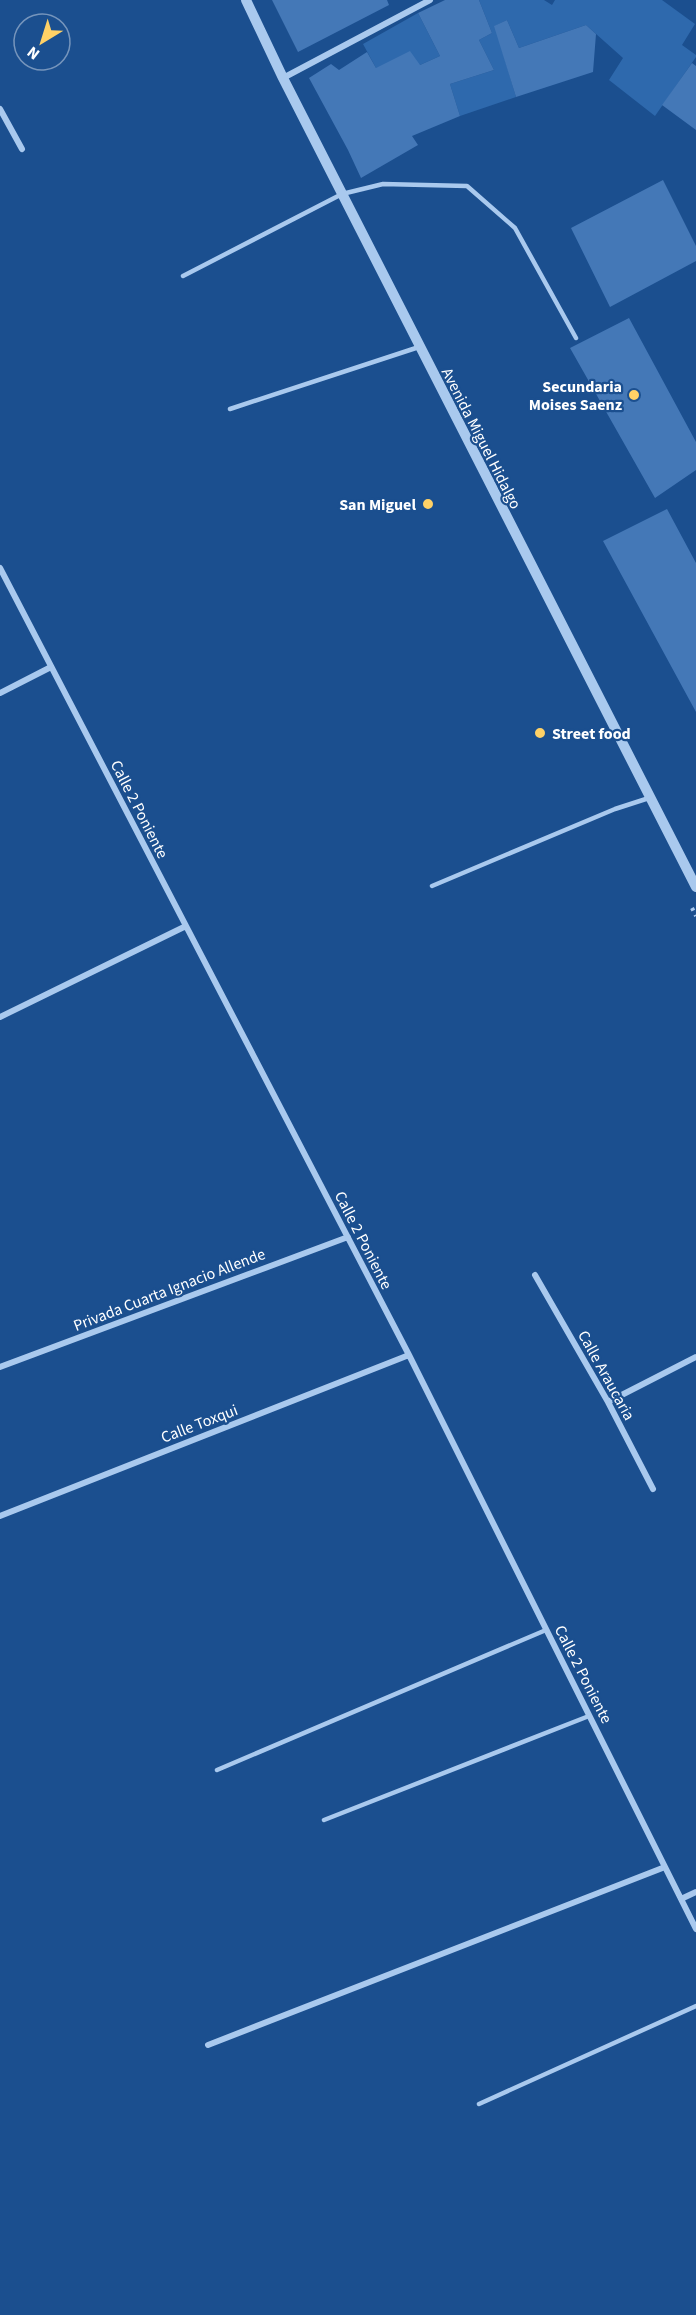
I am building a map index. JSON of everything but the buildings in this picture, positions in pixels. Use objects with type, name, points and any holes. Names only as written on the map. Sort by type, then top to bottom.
[{"type":"street","name":"Avenida Miguel Hidalgo","points":[[246,0],[419,347],[696,887]]},
{"type":"street","points":[[283,78],[430,0]]},
{"type":"street","points":[[0,109],[21,149]]},
{"type":"street","name":"Calle 2 Poniente","points":[[0,568],[409,1355],[696,1929]]},
{"type":"street","points":[[0,693],[51,667]]},
{"type":"street","points":[[0,1017],[186,926]]},
{"type":"street","name":"Privada Cuarta Ignacio Allende","points":[[0,1367],[348,1237]]},
{"type":"street","name":"Calle Araucaria","points":[[535,1275],[608,1401],[653,1489]]},
{"type":"street","name":"Calle Toxqui","points":[[0,1516],[409,1355]]},
{"type":"street","points":[[608,1401],[696,1357]]},
{"type":"street","points":[[208,2045],[665,1867]]},
{"type":"street","points":[[681,1899],[696,1892]]},
{"type":"lane","points":[[183,276],[342,194],[383,184],[467,186],[515,228],[576,338]]},
{"type":"lane","points":[[230,409],[419,347]]},
{"type":"lane","points":[[432,886],[615,809],[649,798]]},
{"type":"lane","points":[[217,1770],[546,1630]]},
{"type":"lane","points":[[324,1820],[589,1716]]},
{"type":"lane","points":[[479,2104],[696,2006]]},
{"type":"shaded area","points":[[479,0],[544,0],[552,5],[555,0],[662,0],[695,24],[682,45],[696,57],[655,116],[609,80],[623,58],[586,25],[519,48],[507,20],[495,26],[516,97],[460,116],[450,84],[494,70],[479,40],[492,33]]},
{"type":"shaded area","points":[[418,13],[440,56],[420,65],[376,68],[363,44]]},
{"type":"place","name":"Secundaria Moises Saenz","points":[[634,395]]},
{"type":"place","name":"San Miguel","points":[[428,504]]},
{"type":"place","name":"Street food","points":[[540,733]]}]
